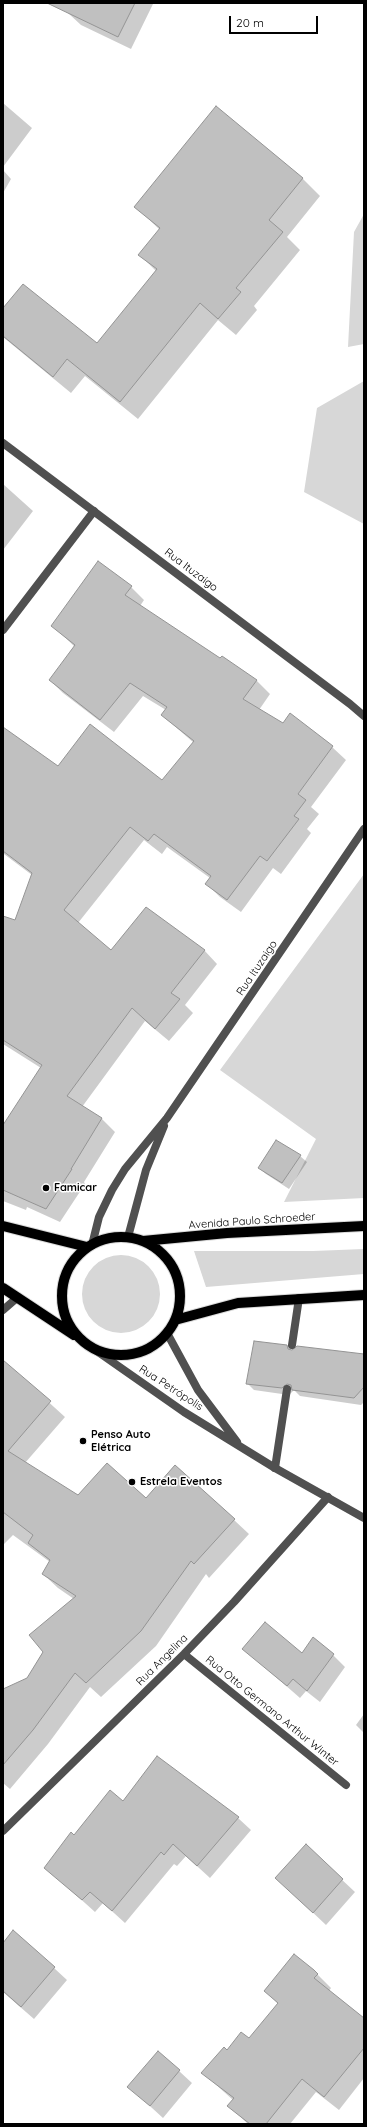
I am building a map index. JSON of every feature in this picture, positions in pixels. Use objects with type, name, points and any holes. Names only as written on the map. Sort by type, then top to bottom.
[{"type":"main road","points":[[3,1226],[90,1246]]},
{"type":"main road","name":"Avenida Paulo Schroeder","points":[[142,1241],[227,1233],[364,1226]]},
{"type":"main road","points":[[3,1288],[91,1347],[106,1353],[129,1354],[140,1352],[155,1345],[166,1333],[175,1320],[179,1304],[179,1289],[175,1273],[167,1260],[156,1249],[142,1241],[128,1237],[109,1238],[90,1246],[75,1259],[66,1274],[62,1292],[64,1309],[70,1326],[81,1340]]},
{"type":"main road","points":[[175,1320],[238,1303],[364,1295]]},
{"type":"street","name":"Rua Ituzaigo","points":[[3,443],[364,716]]},
{"type":"street","points":[[3,630],[94,511]]},
{"type":"street","name":"Rua Ituzaigo","points":[[90,1246],[99,1217],[112,1190],[125,1169],[167,1118],[364,829]]},
{"type":"street","name":"Rua Ituzaigo","points":[[128,1237],[146,1170],[167,1118]]},
{"type":"street","points":[[3,1310],[18,1298]]},
{"type":"street","points":[[292,1346],[299,1298]]},
{"type":"street","name":"Rua Petrópolis","points":[[166,1333],[198,1390],[240,1446]]},
{"type":"street","name":"Rua Petrópolis","points":[[91,1347],[140,1384],[276,1468],[364,1518]]},
{"type":"street","points":[[276,1468],[287,1389]]},
{"type":"street","name":"Rua Angelina","points":[[3,1831],[184,1654],[234,1602],[328,1497]]},
{"type":"street","name":"Rua Otto Germano Arthur Winter","points":[[184,1654],[346,1785]]},
{"type":"shaded area","points":[[364,214],[364,344],[348,347],[354,232]]},
{"type":"shaded area","points":[[364,381],[364,524],[304,492],[317,408]]},
{"type":"shaded area","points":[[364,874],[364,1198],[284,1202],[316,1139],[220,1070]]},
{"type":"shaded area","points":[[364,1249],[364,1274],[206,1287],[194,1251],[313,1251]]},
{"type":"shaded area","points":[[121,1255],[136,1258],[149,1266],[157,1279],[160,1294],[157,1309],[149,1322],[136,1330],[121,1333],[106,1330],[93,1322],[85,1309],[82,1294],[85,1279],[93,1266],[106,1258]]},
{"type":"building","points":[[47,3],[135,3],[118,37]]},
{"type":"building","points":[[216,106],[303,178],[269,220],[283,232],[236,288],[241,292],[218,319],[200,303],[120,402],[67,359],[53,377],[3,336],[3,308],[23,284],[97,343],[157,269],[138,255],[160,228],[134,207]]},
{"type":"building","points":[[98,561],[132,586],[125,595],[220,658],[222,656],[257,680],[243,699],[283,723],[290,713],[333,746],[298,794],[306,800],[294,816],[299,819],[267,861],[260,856],[227,900],[205,884],[211,876],[154,834],[148,841],[130,827],[64,910],[111,950],[146,907],[205,950],[171,993],[180,999],[155,1029],[132,1008],[67,1096],[102,1118],[46,1209],[3,1190],[3,1125],[42,1065],[3,1040],[3,916],[15,920],[32,873],[3,851],[3,727],[58,766],[90,724],[162,780],[194,741],[161,715],[167,707],[130,683],[100,720],[49,680],[75,645],[51,626]]},
{"type":"building","points":[[276,1140],[301,1155],[282,1183],[258,1168]]},
{"type":"building","points":[[254,1341],[287,1345],[288,1349],[292,1350],[297,1346],[364,1354],[364,1387],[354,1398],[292,1390],[291,1385],[287,1384],[282,1388],[246,1384]]},
{"type":"building","points":[[3,1360],[51,1401],[8,1451],[78,1495],[107,1463],[146,1498],[175,1465],[235,1519],[194,1564],[191,1561],[141,1631],[86,1683],[75,1673],[33,1730],[3,1765],[3,1689],[27,1678],[43,1652],[29,1635],[76,1596],[42,1574],[50,1560],[28,1543],[33,1535],[3,1512]]},
{"type":"building","points":[[265,1622],[302,1653],[313,1637],[334,1654],[307,1691],[293,1679],[287,1686],[242,1649]]},
{"type":"building","points":[[157,1756],[239,1817],[197,1866],[173,1844],[164,1855],[161,1852],[112,1911],[90,1892],[82,1900],[44,1868],[71,1832],[74,1835],[110,1790],[123,1801]]},
{"type":"building","points":[[306,1844],[343,1879],[313,1913],[275,1878]]},
{"type":"building","points":[[13,1930],[55,1967],[21,2007],[3,1991],[3,1943]]},
{"type":"building","points":[[294,1954],[318,1974],[314,1978],[364,2018],[364,2048],[324,2097],[302,2079],[266,2124],[250,2124],[227,2106],[234,2098],[201,2073],[224,2047],[227,2050],[241,2032],[249,2038],[278,2003],[264,1991]]},
{"type":"building","points":[[158,2051],[180,2070],[150,2106],[127,2087]]},
{"type":"place","name":"Famicar","points":[[46,1188]]},
{"type":"place","name":"Penso Auto Elétrica","points":[[83,1441]]},
{"type":"place","name":"Estrela Eventos","points":[[132,1482]]}]
